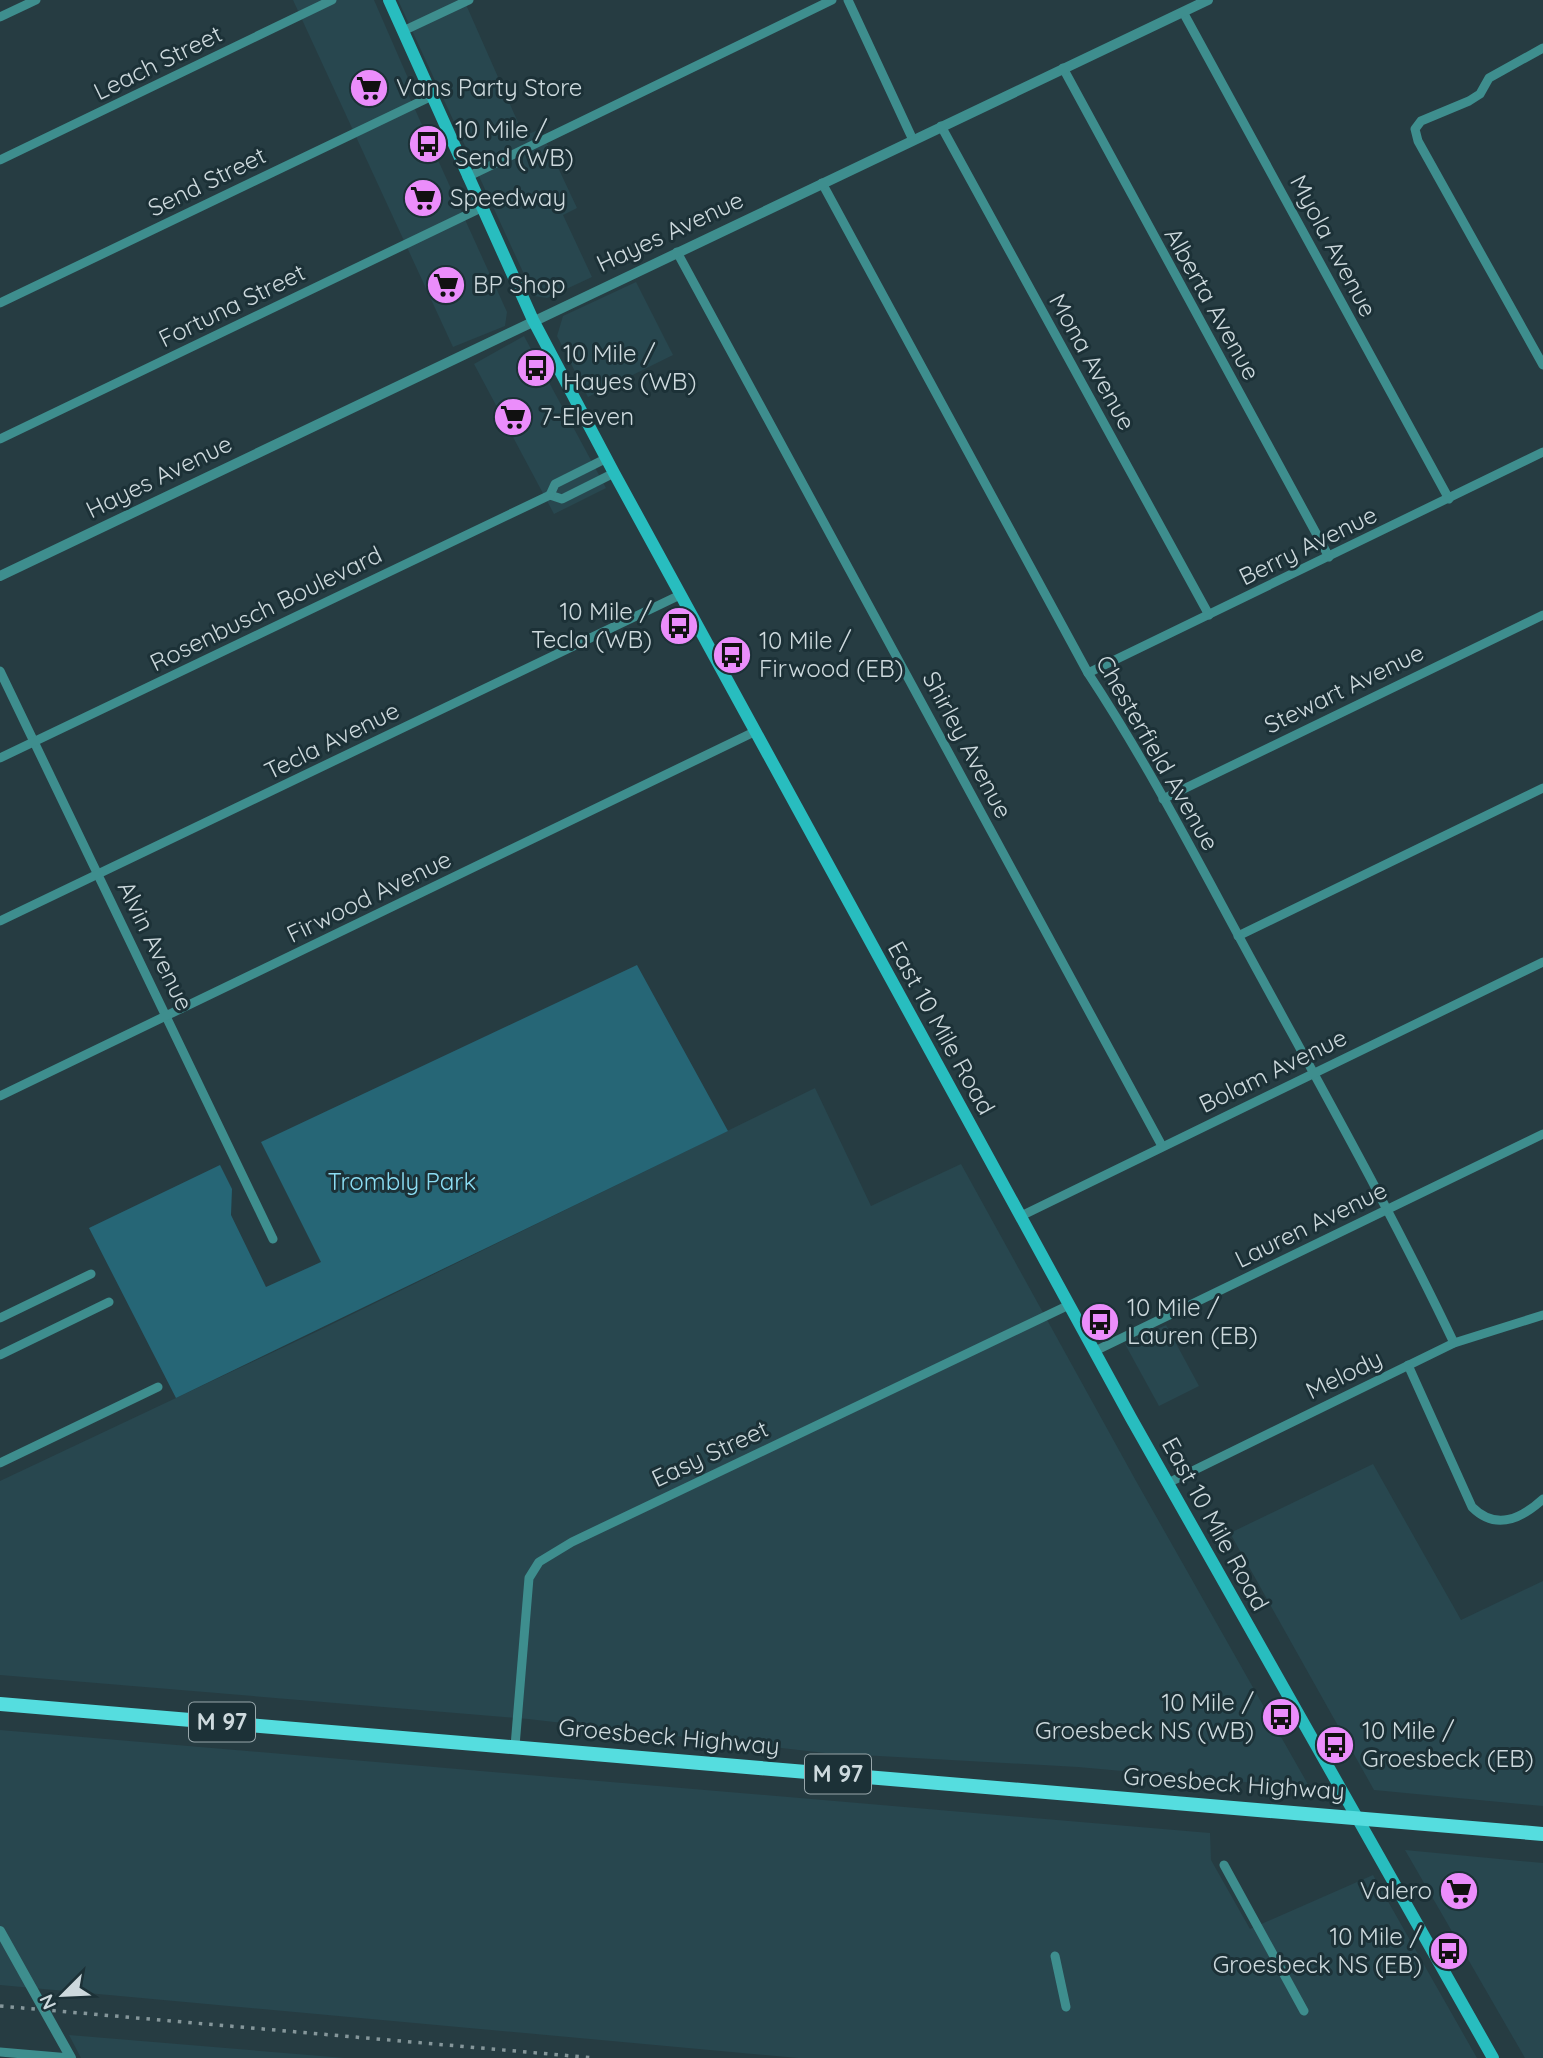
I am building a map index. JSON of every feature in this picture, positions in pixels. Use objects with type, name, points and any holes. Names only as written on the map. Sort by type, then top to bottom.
[{"type":"main road","name":"East 10 Mile Road","points":[[388,0],[533,320],[614,473],[1069,1305],[1493,2058]]},
{"type":"main road","name":"Groesbeck Highway","points":[[0,1704],[1356,1816],[1543,1834]]},
{"type":"street","points":[[0,17],[36,0]]},
{"type":"street","name":"Leach Street","points":[[0,160],[332,0]]},
{"type":"street","points":[[403,32],[469,0]]},
{"type":"street","points":[[467,177],[832,0]]},
{"type":"street","points":[[848,0],[913,140]]},
{"type":"street","name":"Hayes Avenue","points":[[0,576],[1208,0]]},
{"type":"street","name":"Myola Avenue","points":[[1183,12],[1449,499]]},
{"type":"street","points":[[1543,48],[1495,74],[1480,94],[1469,101],[1421,121],[1415,129],[1418,141],[1543,365]]},
{"type":"street","name":"Alberta Avenue","points":[[1063,68],[1329,558]]},
{"type":"street","name":"Send Street","points":[[0,303],[432,96]]},
{"type":"street","name":"Mona Avenue","points":[[942,126],[1209,615]]},
{"type":"street","name":"Chesterfield Avenue","points":[[822,184],[1088,673],[1163,799],[1238,936],[1454,1343]]},
{"type":"street","name":"Fortuna Street","points":[[0,439],[481,208]]},
{"type":"street","name":"Shirley Avenue","points":[[677,252],[1162,1146]]},
{"type":"street","name":"Berry Avenue","points":[[1088,673],[1543,452]]},
{"type":"street","name":"Rosenbusch Boulevard","points":[[0,758],[550,495],[555,484],[607,458]]},
{"type":"street","name":"Rosenbusch Boulevard","points":[[550,495],[562,499],[614,473]]},
{"type":"street","name":"Tecla Avenue","points":[[0,922],[680,595]]},
{"type":"street","name":"Stewart Avenue","points":[[1163,799],[1543,615]]},
{"type":"street","name":"Alvin Avenue","points":[[0,671],[273,1238]]},
{"type":"street","name":"Firwood Avenue","points":[[0,1096],[754,732]]},
{"type":"street","points":[[1238,936],[1543,788]]},
{"type":"street","name":"Bolam Avenue","points":[[1021,1216],[1543,962]]},
{"type":"street","name":"Lauren Avenue","points":[[1095,1351],[1543,1134]]},
{"type":"street","points":[[0,1318],[91,1274]]},
{"type":"street","points":[[0,1355],[109,1302]]},
{"type":"street","name":"Easy Street","points":[[515,1746],[529,1578],[539,1562],[639,1509],[1069,1305]]},
{"type":"street","name":"Melody","points":[[1168,1483],[1454,1343],[1543,1315]]},
{"type":"street","points":[[1408,1365],[1472,1507],[1482,1517],[1503,1522],[1518,1517],[1543,1499]]},
{"type":"street","points":[[0,1463],[158,1387]]},
{"type":"street","points":[[1224,1865],[1304,2011]]},
{"type":"street","points":[[0,1931],[71,2058]]},
{"type":"street","points":[[1055,1956],[1066,2007]]},
{"type":"street","points":[[0,2052],[71,2058]]},
{"type":"shaded area","points":[[293,0],[374,0],[411,85],[408,94],[507,312],[505,326],[453,347]]},
{"type":"shaded area","points":[[398,0],[464,0],[524,136],[540,129],[577,208],[563,215],[592,277],[547,298],[534,296]]},
{"type":"shaded area","points":[[636,282],[673,355],[588,397],[557,336],[563,316]]},
{"type":"shaded area","points":[[524,336],[606,488],[554,514],[474,364]]},
{"type":"shaded area","points":[[815,1088],[871,1206],[961,1164],[1310,1788],[1078,1767],[825,1753],[528,1719],[0,1675],[0,1481],[318,1331]]},
{"type":"shaded area","points":[[1166,1325],[1199,1386],[1159,1406],[1125,1344]]},
{"type":"shaded area","points":[[1373,1464],[1461,1620],[1543,1581],[1543,1806],[1374,1790],[1230,1533]]},
{"type":"shaded area","points":[[0,1730],[1210,1833],[1211,1860],[1250,1929],[1373,1875],[1477,2058],[798,2058],[0,1985]]},
{"type":"shaded area","points":[[1405,1850],[1543,1863],[1543,2058],[1525,2058]]},
{"type":"shaded area","points":[[69,2035],[345,2058],[81,2058]]},
{"type":"green space","name":"Trombly Park","points":[[637,965],[728,1131],[176,1398],[89,1228],[220,1165],[232,1189],[231,1215],[266,1287],[321,1262],[261,1142]]},
{"type":"railway","points":[[0,2006],[595,2058]]},
{"type":"place","name":"Vans Party Store","points":[[369,88]]},
{"type":"place","name":"10 Mile / Send (WB)","points":[[428,144]]},
{"type":"place","name":"Speedway","points":[[423,198]]},
{"type":"place","name":"BP Shop","points":[[446,285]]},
{"type":"place","name":"10 Mile / Hayes (WB)","points":[[536,368]]},
{"type":"place","name":"7-Eleven","points":[[513,417]]},
{"type":"place","name":"10 Mile / Tecla (WB)","points":[[679,626]]},
{"type":"place","name":"10 Mile / Firwood (EB)","points":[[732,655]]},
{"type":"place","name":"10 Mile / Lauren (EB)","points":[[1100,1322]]},
{"type":"place","name":"10 Mile / Groesbeck NS (WB)","points":[[1281,1717]]},
{"type":"place","name":"10 Mile / Groesbeck (EB)","points":[[1335,1745]]},
{"type":"place","name":"Valero","points":[[1459,1891]]},
{"type":"place","name":"10 Mile / Groesbeck NS (EB)","points":[[1449,1951]]}]
